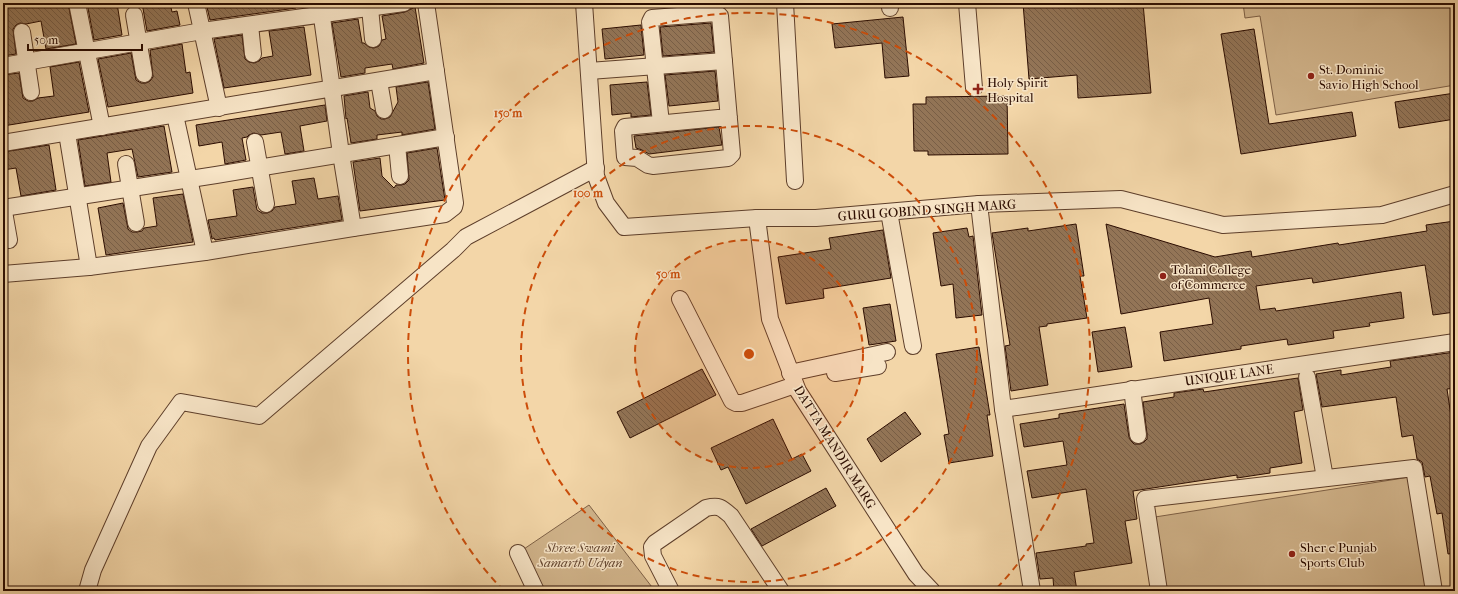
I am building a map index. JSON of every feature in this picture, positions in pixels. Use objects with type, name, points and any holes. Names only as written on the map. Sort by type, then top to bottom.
[{"type":"street","points":[[78,3],[102,127]]},
{"type":"street","points":[[196,3],[219,108]]},
{"type":"street","points":[[3,66],[202,31],[250,25],[320,9],[370,8],[404,3]]},
{"type":"street","points":[[3,274],[89,267],[205,252],[445,214],[454,207],[455,203],[426,3]]},
{"type":"street","name":"GURU GOBIND SINGH MARG","points":[[584,3],[596,176],[606,203],[624,227],[757,218],[816,218],[978,204],[1121,199],[1223,225],[1382,215],[1455,194]]},
{"type":"street","points":[[785,3],[795,181]]},
{"type":"street","points":[[967,3],[974,88]]},
{"type":"street","points":[[370,8],[373,39]]},
{"type":"street","points":[[320,9],[353,228]]},
{"type":"street","points":[[661,123],[650,22],[651,19],[716,13],[720,16],[733,153],[730,157],[653,166],[648,165],[637,158],[626,158],[625,156],[624,128],[729,117]]},
{"type":"street","points":[[134,15],[144,74]]},
{"type":"street","points":[[250,25],[253,54]]},
{"type":"street","points":[[22,32],[31,92]]},
{"type":"street","points":[[589,71],[724,61]]},
{"type":"street","points":[[3,143],[436,71]]},
{"type":"street","points":[[379,81],[384,110]]},
{"type":"street","points":[[175,115],[205,252]]},
{"type":"street","points":[[67,133],[89,267]]},
{"type":"street","points":[[9,240],[3,207],[260,168],[446,137]]},
{"type":"street","points":[[255,142],[266,204]]},
{"type":"street","points":[[397,145],[400,176]]},
{"type":"street","points":[[126,164],[136,223]]},
{"type":"street","points":[[87,591],[93,570],[149,446],[181,402],[259,416],[453,250],[466,237],[596,168]]},
{"type":"street","points":[[978,204],[1003,409],[1032,591]]},
{"type":"street","points":[[889,212],[913,346]]},
{"type":"street","name":"DATTA MANDIR MARG","points":[[757,218],[770,319],[798,391],[916,574],[932,591]]},
{"type":"street","points":[[680,299],[732,401],[736,403],[742,403],[793,380],[887,352]]},
{"type":"street","name":"UNIQUE LANE","points":[[1003,409],[1455,342]]},
{"type":"street","points":[[793,380],[878,366]]},
{"type":"street","points":[[1307,377],[1325,478]]},
{"type":"street","points":[[1132,389],[1138,435]]},
{"type":"street","points":[[1159,591],[1145,499],[1414,468],[1434,591]]},
{"type":"street","points":[[671,591],[653,556],[652,548],[655,543],[706,508],[715,506],[723,508],[731,516],[780,591]]},
{"type":"street","points":[[518,553],[536,591]]},
{"type":"green space","points":[[1243,3],[1455,3],[1455,85],[1276,115],[1260,16],[1245,18]]},
{"type":"green space","name":"Sher e Punjab Sports Club","points":[[1410,477],[1429,591],[1167,591],[1155,517]]},
{"type":"green space","name":"Shree Swami Samarth Udyan","points":[[589,505],[655,591],[541,591],[518,553]]},
{"type":"building","points":[[30,3],[68,3],[76,44],[46,49],[41,21],[26,24],[20,23],[13,29],[16,54],[3,56],[3,7]]},
{"type":"building","points":[[87,3],[117,3],[122,35],[94,40]]},
{"type":"building","points":[[142,3],[170,3],[172,12],[177,11],[180,25],[147,31]]},
{"type":"building","points":[[206,3],[295,3],[296,8],[210,20]]},
{"type":"building","points":[[1023,3],[1143,3],[1151,93],[1078,98],[1077,75],[1029,79]]},
{"type":"building","points":[[415,7],[424,63],[393,69],[392,64],[365,68],[365,73],[341,77],[332,23],[358,19],[362,43],[374,48],[379,46],[382,40],[386,39],[382,16],[405,12]]},
{"type":"building","points":[[903,17],[909,76],[885,78],[882,43],[835,48],[832,24]]},
{"type":"building","points":[[711,23],[714,52],[663,56],[660,27]]},
{"type":"building","points":[[641,25],[644,55],[605,59],[602,29]]},
{"type":"building","points":[[304,27],[311,75],[224,88],[214,39],[242,35],[245,59],[254,63],[262,58],[273,56],[269,31]]},
{"type":"building","points":[[1254,29],[1269,124],[1352,112],[1356,136],[1241,154],[1221,34]]},
{"type":"building","points":[[182,44],[186,73],[190,72],[193,93],[108,107],[98,59],[131,53],[136,80],[141,83],[146,83],[153,77],[150,50]]},
{"type":"building","points":[[79,62],[89,112],[3,126],[3,75],[19,73],[23,98],[28,101],[33,101],[38,98],[54,96],[50,67]]},
{"type":"building","points":[[715,71],[718,101],[669,106],[665,75]]},
{"type":"building","points":[[428,82],[435,129],[402,135],[402,132],[377,135],[377,139],[351,143],[347,118],[346,119],[344,96],[368,92],[370,108],[375,111],[377,116],[381,119],[385,119],[390,117],[398,102],[396,87]]},
{"type":"building","points":[[647,82],[651,115],[631,117],[631,113],[612,115],[610,85]]},
{"type":"building","points":[[1455,93],[1455,119],[1399,128],[1395,102]]},
{"type":"building","points":[[1007,96],[1008,154],[928,155],[928,151],[914,151],[913,104],[926,104],[926,97]]},
{"type":"building","points":[[325,105],[327,121],[300,126],[304,151],[285,154],[281,132],[261,135],[254,133],[242,138],[246,160],[225,164],[222,142],[199,146],[196,125]]},
{"type":"building","points":[[164,126],[172,172],[138,177],[132,149],[107,153],[111,182],[85,186],[78,140]]},
{"type":"building","points":[[719,127],[722,145],[649,154],[636,148],[634,136]]},
{"type":"building","points":[[49,145],[56,190],[21,196],[16,168],[3,170],[3,152]]},
{"type":"building","points":[[437,148],[445,200],[360,211],[353,162],[380,158],[382,176],[394,188],[396,185],[405,184],[409,180],[407,153]]},
{"type":"building","points":[[314,178],[318,199],[338,196],[342,220],[215,240],[214,238],[212,239],[208,220],[237,216],[233,190],[253,187],[257,210],[262,213],[267,213],[272,211],[275,207],[296,204],[292,181]]},
{"type":"building","points":[[183,194],[193,242],[106,255],[98,208],[123,203],[128,229],[132,232],[137,232],[142,231],[144,228],[157,226],[153,198]]},
{"type":"building","points":[[1455,221],[1455,258],[1451,259],[1455,287],[1455,312],[1433,315],[1425,265],[1313,283],[1312,278],[1256,286],[1260,310],[1275,308],[1276,311],[1401,292],[1404,318],[1369,323],[1370,326],[1333,331],[1334,338],[1288,345],[1287,339],[1241,346],[1241,349],[1164,361],[1160,332],[1213,324],[1209,298],[1121,314],[1106,224],[1215,257],[1251,251],[1252,257],[1338,243],[1339,245],[1427,231],[1426,225]]},
{"type":"building","points":[[1076,224],[1084,276],[1080,276],[1087,318],[1047,324],[1047,326],[1039,327],[1048,385],[1011,391],[1005,346],[1010,345],[992,233],[1028,228],[1028,231]]},
{"type":"building","points":[[967,228],[969,237],[973,236],[982,315],[956,318],[953,284],[941,286],[933,233]]},
{"type":"building","points":[[883,230],[891,278],[823,289],[824,298],[786,304],[778,257],[831,249],[829,238]]},
{"type":"building","points":[[890,304],[896,341],[869,345],[863,308]]},
{"type":"building","points":[[1125,327],[1132,367],[1098,372],[1092,332]]},
{"type":"building","points":[[979,347],[990,415],[987,415],[993,456],[949,463],[944,435],[949,434],[936,354]]},
{"type":"building","points":[[1455,352],[1455,388],[1447,389],[1455,443],[1455,553],[1448,554],[1442,513],[1437,514],[1430,476],[1425,477],[1422,462],[1417,459],[1413,435],[1402,437],[1396,397],[1322,407],[1316,374],[1341,370],[1341,375],[1391,367],[1390,361]]},
{"type":"building","points":[[702,369],[716,395],[630,438],[617,412]]},
{"type":"building","points":[[1298,378],[1303,410],[1294,412],[1302,463],[1270,468],[1270,473],[1237,478],[1237,475],[1133,491],[1137,519],[1125,521],[1132,563],[1074,572],[1077,591],[1054,591],[1053,578],[1040,579],[1036,553],[1086,546],[1086,544],[1094,543],[1086,489],[1032,498],[1027,471],[1067,465],[1063,441],[1024,447],[1020,424],[1059,418],[1059,414],[1124,404],[1129,437],[1134,444],[1140,444],[1147,439],[1143,402],[1174,397],[1174,393],[1203,389],[1204,392]]},
{"type":"building","points":[[905,412],[921,434],[881,462],[867,439]]},
{"type":"building","points":[[773,419],[792,459],[802,454],[811,471],[746,504],[728,467],[721,470],[711,448]]},
{"type":"building","points":[[826,488],[836,506],[762,546],[751,529]]},
{"type":"place","name":"St. Dominic Savio High School","points":[[1311,76]]},
{"type":"place","name":"Holy Spirit Hospital","points":[[978,89]]},
{"type":"place","name":"Tolani College of Commerce","points":[[1163,276]]},
{"type":"place","name":"Sher e Punjab Sports Club","points":[[1292,554]]}]
